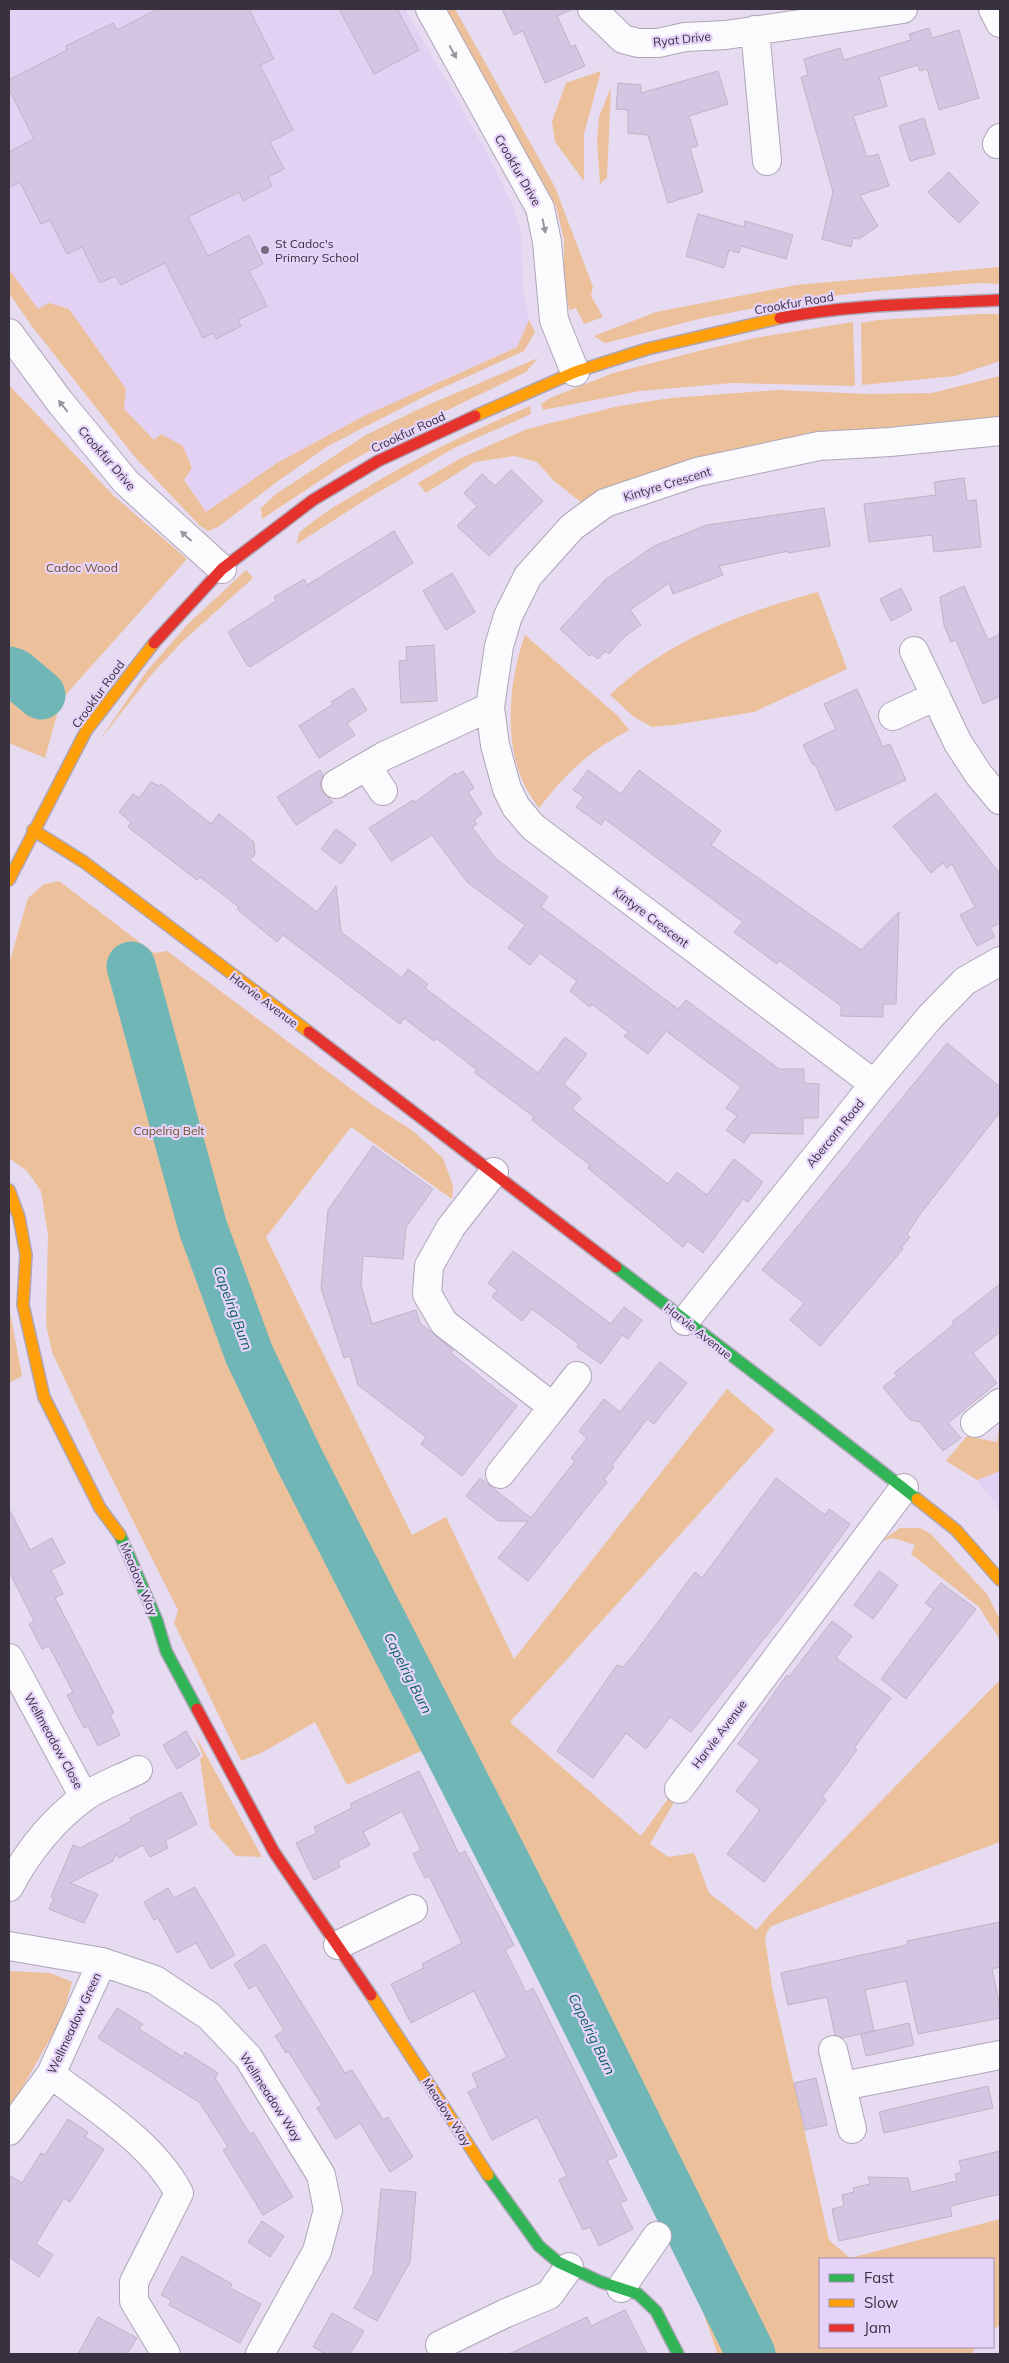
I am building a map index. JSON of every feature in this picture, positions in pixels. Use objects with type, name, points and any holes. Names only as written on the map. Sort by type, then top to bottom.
[{"type":"street","name":"Crookfur Drive","points":[[430,9],[540,208],[547,242],[554,320],[575,372]]},
{"type":"street","name":"Ryat Drive","points":[[592,9],[623,39],[638,43],[658,43],[685,37],[726,35],[861,11],[903,9]]},
{"type":"street","points":[[993,9],[1000,23]]},
{"type":"street","points":[[754,30],[767,161]]},
{"type":"street","name":"Crookfur Road","points":[[12,868],[86,731],[149,648],[222,569],[313,500],[378,461],[411,444],[575,372],[647,349],[727,329],[817,311],[855,307],[1000,300]]},
{"type":"street","name":"Crookfur Drive","points":[[9,333],[60,402],[126,482],[222,569]]},
{"type":"street","name":"Kintyre Crescent","points":[[874,1084],[533,827],[516,807],[507,789],[495,745],[490,707],[499,646],[508,616],[528,576],[572,527],[605,503],[697,472],[819,446],[890,442],[1000,431]]},
{"type":"street","points":[[914,651],[958,743],[1000,800]]},
{"type":"street","points":[[893,716],[936,696]]},
{"type":"street","points":[[336,784],[428,735],[490,707]]},
{"type":"street","points":[[367,766],[383,791]]},
{"type":"street","name":"Harvie Avenue","points":[[33,830],[84,862],[494,1172],[904,1488],[956,1530],[1000,1580]]},
{"type":"street","name":"Abercorn Road","points":[[685,1321],[874,1084],[930,1017],[965,981],[1000,961]]},
{"type":"street","points":[[494,1172],[451,1226],[429,1266],[428,1294],[444,1323],[553,1407]]},
{"type":"street","name":"Meadow Way","points":[[9,1190],[19,1217],[26,1255],[23,1305],[44,1397],[100,1508],[123,1539],[157,1621],[166,1651],[274,1852],[338,1945],[503,2198],[539,2246],[558,2262],[568,2267],[601,2282],[638,2294],[656,2311],[678,2354]]},
{"type":"street","points":[[500,1474],[577,1376]]},
{"type":"street","points":[[975,1423],[1000,1403]]},
{"type":"street","name":"Harvie Avenue","points":[[679,1788],[904,1488]]},
{"type":"street","name":"Wellmeadow Close","points":[[9,1658],[84,1797]]},
{"type":"street","name":"Wellmeadow Close","points":[[9,1887],[29,1852],[54,1823],[84,1797],[138,1770]]},
{"type":"street","points":[[338,1945],[413,1909]]},
{"type":"street","name":"Wellmeadow Way","points":[[9,1946],[102,1962],[155,1980],[209,2016],[248,2057],[321,2176],[328,2210],[317,2251],[260,2354]]},
{"type":"street","name":"Wellmeadow Green","points":[[9,2130],[51,2074],[102,1962]]},
{"type":"street","points":[[833,2050],[852,2129]]},
{"type":"street","points":[[843,2086],[1000,2055]]},
{"type":"street","points":[[51,2074],[131,2135],[169,2174],[179,2193],[134,2282],[134,2301],[166,2354]]},
{"type":"street","points":[[621,2288],[657,2236]]},
{"type":"street","points":[[440,2345],[506,2313],[549,2295],[568,2267]]},
{"type":"shaded area","name":"St Cadoc's Primary School","points":[[9,9],[405,9],[487,153],[514,209],[521,232],[523,290],[529,320],[517,347],[451,376],[277,463],[206,512],[167,453],[81,365],[13,276],[9,268]]},
{"type":"shaded area","points":[[1000,1471],[1000,1510],[977,1480]]},
{"type":"green space","points":[[443,9],[455,9],[555,187],[593,287],[591,296],[603,317],[584,324],[576,308],[569,310],[564,281],[564,240],[556,206]]},
{"type":"green space","points":[[601,71],[584,134],[584,181],[555,142],[552,121],[566,83]]},
{"type":"green space","points":[[611,87],[607,178],[600,184],[597,140],[599,117]]},
{"type":"green space","points":[[1000,267],[1000,284],[979,283],[876,291],[796,300],[703,318],[605,343],[594,336],[656,312],[796,285]]},
{"type":"green space","points":[[10,271],[38,309],[49,303],[69,309],[126,389],[124,409],[154,440],[161,434],[183,446],[192,468],[184,480],[206,512],[277,463],[364,416],[517,347],[529,320],[535,332],[524,351],[427,395],[328,446],[218,527],[208,531],[199,525],[134,456],[31,325],[9,293]]},
{"type":"green space","points":[[1000,314],[1000,361],[955,376],[862,385],[861,323],[878,320]]},
{"type":"green space","points":[[853,322],[855,386],[732,383],[640,391],[543,410],[541,404],[550,398],[613,373],[755,338]]},
{"type":"green space","points":[[538,358],[526,372],[409,429],[342,466],[262,519],[261,508],[276,494],[366,435],[421,408]]},
{"type":"green space","points":[[1000,376],[1000,418],[840,431],[582,503],[553,480],[537,462],[515,456],[475,462],[426,493],[418,483],[461,458],[527,429],[619,406],[671,398],[777,390],[868,394],[932,393]]},
{"type":"green space","name":"Cadoc Wood","points":[[9,385],[114,496],[187,559],[61,700],[45,758],[9,743]]},
{"type":"green space","points":[[530,406],[531,414],[454,448],[365,500],[297,544],[299,533],[348,498],[426,454]]},
{"type":"green space","points":[[246,570],[253,578],[183,641],[152,674],[99,741],[147,671],[188,624]]},
{"type":"green space","points":[[818,592],[847,669],[754,712],[674,725],[652,727],[634,717],[610,695],[656,659],[707,631],[762,609]]},
{"type":"green space","points":[[525,635],[618,716],[629,730],[602,746],[579,764],[539,808],[527,789],[518,769],[513,750],[511,730],[512,691],[515,671]]},
{"type":"green space","name":"Capelrig Belt","points":[[59,881],[154,953],[167,951],[371,1104],[413,1131],[443,1158],[453,1186],[452,1199],[351,1127],[266,1237],[412,1535],[446,1517],[514,1659],[727,1389],[775,1430],[510,1722],[641,1836],[675,1789],[680,1792],[650,1844],[668,1857],[694,1853],[709,1893],[757,1930],[771,1913],[1000,1680],[1000,1842],[784,1921],[770,1927],[765,1937],[772,1987],[829,2240],[850,2258],[819,2258],[819,2348],[974,2348],[973,2354],[715,2354],[717,2352],[653,2170],[609,2100],[487,1849],[428,1748],[347,1785],[315,1722],[263,1752],[241,1761],[174,1623],[178,1610],[102,1459],[52,1352],[46,1324],[48,1235],[41,1191],[27,1171],[9,1158],[9,964],[28,898],[44,884]]},
{"type":"green space","points":[[9,1306],[22,1376],[9,1383]]},
{"type":"green space","points":[[1000,1420],[1000,1471],[977,1480],[946,1461],[967,1436],[997,1442]]},
{"type":"green space","points":[[900,1528],[920,1528],[931,1534],[987,1594],[1000,1620],[1000,1640],[979,1607],[911,1554],[915,1545],[893,1538],[881,1541]]},
{"type":"green space","points":[[194,1733],[262,1857],[236,1856],[210,1827],[200,1759],[203,1756]]},
{"type":"green space","points":[[9,1971],[50,1973],[72,1982],[63,2016],[9,2111]]},
{"type":"green space","name":"Capelrig Belt","points":[[1000,2219],[1000,2325],[994,2329],[994,2258],[850,2258]]},
{"type":"building","name":"St Cadoc's Primary School","points":[[158,9],[249,9],[274,59],[260,65],[293,130],[270,142],[284,169],[268,177],[272,186],[243,201],[239,192],[188,217],[208,256],[249,235],[263,264],[249,271],[267,306],[238,320],[241,326],[216,339],[213,333],[203,338],[165,263],[121,285],[115,276],[100,283],[82,247],[67,254],[50,220],[41,224],[20,182],[9,187],[9,152],[34,139],[9,89],[9,80],[67,50],[66,46],[113,23],[117,30]]},
{"type":"building","points":[[339,9],[397,9],[419,50],[374,74]]},
{"type":"building","points":[[502,9],[573,9],[557,16],[571,47],[575,45],[585,66],[545,83],[523,31],[514,35]]},
{"type":"building","points":[[929,28],[932,38],[959,30],[979,98],[939,110],[927,69],[920,71],[918,65],[879,77],[887,106],[853,116],[867,157],[878,154],[889,186],[860,195],[878,226],[859,239],[853,238],[851,247],[822,239],[833,192],[801,77],[808,75],[804,59],[840,48],[844,60],[911,40],[909,34]]},
{"type":"building","points":[[718,71],[728,104],[689,116],[698,146],[690,148],[703,192],[668,203],[648,135],[628,133],[628,110],[616,109],[618,83],[641,85],[641,93]]},
{"type":"building","points":[[924,118],[935,154],[910,161],[899,126]]},
{"type":"building","points":[[949,172],[979,203],[959,223],[928,192]]},
{"type":"building","points":[[698,214],[744,227],[745,221],[793,235],[786,259],[741,246],[739,253],[729,250],[724,268],[686,256]]},
{"type":"building","points":[[511,470],[543,501],[489,556],[457,526],[477,506],[464,493],[482,474],[495,486]]},
{"type":"building","points":[[964,478],[967,501],[976,500],[981,547],[934,552],[932,535],[869,542],[864,504],[936,495],[934,482]]},
{"type":"building","points":[[824,508],[830,546],[788,553],[788,551],[719,566],[723,575],[673,594],[669,583],[630,610],[641,625],[624,637],[609,654],[606,651],[598,659],[592,654],[589,656],[560,629],[605,580],[654,546],[707,525]]},
{"type":"building","points":[[394,531],[413,563],[250,667],[247,665],[228,632],[276,601],[274,597],[304,579],[307,585]]},
{"type":"building","points":[[452,573],[475,612],[446,630],[423,591]]},
{"type":"building","points":[[964,586],[988,640],[1000,634],[1000,696],[983,704],[956,640],[951,642],[944,625],[940,597]]},
{"type":"building","points":[[901,588],[912,610],[891,621],[880,599]]},
{"type":"building","points":[[434,645],[437,701],[401,703],[399,661],[407,660],[406,647]]},
{"type":"building","points":[[353,688],[367,710],[347,723],[355,735],[319,758],[299,726],[333,704],[331,702]]},
{"type":"building","points":[[857,689],[883,747],[890,744],[906,780],[836,811],[815,764],[813,765],[803,745],[836,729],[824,704]]},
{"type":"building","points":[[320,770],[323,775],[320,784],[322,791],[333,802],[296,825],[277,797]]},
{"type":"building","points":[[588,770],[621,794],[639,770],[721,831],[711,845],[861,950],[899,912],[896,1004],[883,1004],[883,1017],[841,1016],[841,1006],[779,960],[777,964],[734,932],[743,922],[605,819],[601,825],[576,807],[584,797],[573,790]]},
{"type":"building","points":[[463,771],[474,788],[468,792],[482,814],[474,820],[477,824],[472,827],[495,858],[548,897],[541,907],[678,1009],[686,1000],[779,1069],[804,1069],[804,1083],[819,1084],[818,1118],[803,1118],[803,1134],[751,1133],[744,1143],[726,1130],[737,1116],[726,1108],[741,1087],[666,1031],[648,1054],[624,1036],[628,1032],[592,1004],[590,1007],[570,991],[577,981],[540,953],[530,965],[508,948],[525,925],[467,882],[432,835],[391,861],[369,828],[413,800],[415,802],[455,773],[456,775]]},
{"type":"building","points":[[151,782],[159,786],[161,784],[211,824],[219,814],[254,842],[255,854],[250,860],[317,912],[336,886],[341,932],[402,978],[408,969],[428,984],[425,988],[538,1073],[565,1037],[587,1054],[564,1084],[581,1098],[572,1109],[668,1184],[677,1172],[707,1195],[734,1159],[763,1182],[748,1202],[743,1199],[703,1253],[688,1241],[683,1247],[588,1168],[590,1165],[532,1120],[534,1117],[475,1073],[477,1070],[436,1038],[434,1041],[404,1018],[400,1024],[283,935],[277,942],[237,909],[239,907],[200,877],[197,880],[128,827],[131,822],[119,812],[133,794],[139,798]]},
{"type":"building","points":[[936,793],[1000,874],[1000,923],[990,928],[995,937],[977,946],[960,915],[975,907],[952,864],[947,868],[943,863],[931,873],[893,826]]},
{"type":"building","points":[[336,829],[356,844],[341,864],[321,849]]},
{"type":"building","points":[[947,1043],[1000,1087],[1000,1112],[921,1213],[907,1234],[910,1237],[901,1248],[903,1249],[820,1346],[790,1320],[804,1303],[762,1270]]},
{"type":"building","points":[[373,1146],[433,1189],[406,1227],[403,1259],[363,1256],[361,1286],[372,1324],[416,1310],[420,1323],[453,1350],[451,1353],[517,1406],[462,1476],[421,1444],[426,1437],[358,1385],[350,1356],[344,1358],[321,1288],[328,1210]]},
{"type":"building","points":[[513,1251],[611,1324],[624,1307],[642,1320],[628,1339],[622,1335],[601,1364],[577,1347],[579,1344],[532,1309],[522,1321],[492,1297],[497,1290],[488,1283]]},
{"type":"building","points":[[1000,1284],[1000,1332],[973,1353],[997,1383],[948,1423],[961,1438],[943,1451],[920,1422],[910,1420],[883,1387],[897,1376],[894,1373],[954,1324],[952,1322]]},
{"type":"building","points":[[660,1362],[687,1383],[654,1424],[647,1419],[612,1465],[614,1467],[604,1479],[607,1482],[528,1581],[498,1558],[528,1521],[498,1521],[466,1496],[480,1478],[531,1518],[575,1461],[571,1458],[587,1438],[579,1431],[604,1399],[620,1412]]},
{"type":"building","points":[[776,1478],[825,1515],[829,1509],[850,1524],[803,1589],[691,1732],[670,1717],[646,1749],[626,1733],[593,1778],[557,1751],[617,1665],[623,1667],[635,1653],[695,1572],[702,1578]]},
{"type":"building","points":[[9,1509],[30,1550],[52,1538],[65,1563],[51,1570],[63,1594],[55,1598],[114,1713],[110,1715],[120,1735],[98,1746],[88,1726],[84,1728],[67,1695],[73,1692],[49,1646],[42,1649],[29,1624],[34,1621],[9,1571]]},
{"type":"building","points":[[879,1571],[898,1585],[873,1619],[854,1605]]},
{"type":"building","points":[[941,1583],[976,1609],[906,1699],[881,1679],[933,1609],[925,1603]]},
{"type":"building","points":[[832,1621],[852,1636],[836,1658],[891,1698],[854,1748],[857,1750],[822,1797],[826,1800],[764,1882],[727,1854],[760,1810],[736,1791],[760,1760],[738,1744],[787,1675],[789,1677]]},
{"type":"building","points":[[186,1731],[200,1755],[177,1769],[163,1745]]},
{"type":"building","points":[[419,1771],[459,1854],[465,1851],[514,1945],[505,1950],[526,1992],[533,1988],[617,2156],[607,2161],[627,2200],[620,2203],[633,2229],[599,2246],[590,2227],[583,2230],[559,2180],[567,2176],[537,2117],[492,2140],[468,2092],[478,2087],[472,2074],[507,2057],[474,1991],[411,2023],[391,1984],[424,1968],[422,1964],[462,1943],[429,1876],[425,1878],[413,1854],[421,1850],[402,1811],[363,1832],[370,1845],[338,1861],[340,1867],[314,1880],[296,1843],[317,1833],[314,1827],[352,1808],[350,1804]]},
{"type":"building","points":[[181,1792],[197,1824],[165,1841],[168,1848],[150,1857],[143,1845],[119,1858],[116,1853],[113,1861],[70,1883],[98,1894],[84,1923],[49,1909],[54,1898],[51,1897],[73,1845],[80,1848],[131,1821],[130,1818]]},
{"type":"building","points":[[195,1887],[235,1955],[211,1969],[196,1943],[177,1953],[158,1918],[154,1920],[144,1902],[168,1888],[174,1898]]},
{"type":"building","points":[[1000,1922],[1000,1967],[992,1969],[1000,2007],[1000,2018],[918,2034],[906,1981],[865,1990],[874,2031],[842,2038],[835,2035],[827,1997],[788,2005],[781,1973],[907,1945],[907,1941]]},
{"type":"building","points":[[265,1944],[345,2073],[352,2070],[383,2120],[388,2117],[413,2157],[390,2172],[360,2123],[336,2139],[317,2108],[322,2105],[288,2051],[286,2053],[275,2036],[284,2030],[256,1985],[249,1989],[234,1964]]},
{"type":"building","points":[[117,2008],[143,2024],[139,2029],[183,2057],[185,2052],[218,2073],[215,2078],[250,2134],[253,2132],[293,2197],[263,2215],[223,2150],[228,2147],[200,2103],[98,2038]]},
{"type":"building","points":[[909,2023],[914,2045],[866,2056],[861,2034]]},
{"type":"building","points":[[816,2078],[827,2125],[805,2130],[794,2083]]},
{"type":"building","points":[[988,2086],[993,2108],[884,2133],[879,2112]]},
{"type":"building","points":[[68,2119],[88,2132],[85,2137],[104,2149],[70,2202],[64,2198],[36,2244],[53,2255],[39,2277],[9,2257],[9,2175],[22,2183],[41,2153],[45,2155]]},
{"type":"building","points":[[1000,2151],[1000,2194],[950,2206],[952,2216],[839,2241],[832,2209],[844,2206],[842,2195],[854,2192],[853,2188],[870,2184],[868,2177],[908,2178],[911,2192],[957,2181],[955,2174],[962,2172],[959,2161]]},
{"type":"building","points":[[381,2189],[416,2192],[410,2262],[377,2321],[354,2308],[373,2274]]},
{"type":"building","points":[[262,2221],[284,2236],[270,2257],[248,2242]]},
{"type":"building","points":[[182,2256],[232,2284],[230,2288],[261,2304],[240,2343],[169,2305],[171,2300],[161,2295]]},
{"type":"building","points":[[625,2310],[647,2354],[509,2354],[587,2317],[591,2326]]},
{"type":"building","points":[[332,2313],[364,2331],[350,2354],[326,2354],[313,2347]]},
{"type":"building","points":[[98,2317],[137,2338],[127,2354],[78,2354]]},
{"type":"waterway","name":"Capelrig Burn","points":[[9,671],[15,673],[41,695]]},
{"type":"waterway","name":"Capelrig Burn","points":[[131,966],[203,1228],[249,1354],[298,1457],[551,1951],[751,2354]]},
{"type":"traffic: fast","points":[[616,1267],[917,1499]]},
{"type":"traffic: fast","points":[[120,1535],[157,1621],[166,1651],[197,1709]]},
{"type":"traffic: fast","points":[[488,2175],[539,2246],[558,2262],[601,2282],[638,2294],[656,2311],[678,2354]]},
{"type":"traffic: slow","points":[[475,416],[575,372],[647,349],[780,318]]},
{"type":"traffic: slow","points":[[9,880],[86,731],[154,643]]},
{"type":"traffic: slow","points":[[33,830],[84,862],[309,1032]]},
{"type":"traffic: slow","points":[[9,1190],[19,1217],[26,1255],[23,1305],[44,1397],[100,1508],[120,1535]]},
{"type":"traffic: slow","points":[[917,1499],[956,1530],[1000,1580]]},
{"type":"traffic: slow","points":[[371,1995],[488,2175]]},
{"type":"traffic: jam","points":[[780,318],[862,307],[1000,300]]},
{"type":"traffic: jam","points":[[154,643],[222,569],[313,500],[378,461],[475,416]]},
{"type":"traffic: jam","points":[[309,1032],[616,1267]]},
{"type":"traffic: jam","points":[[197,1709],[274,1852],[371,1995]]},
{"type":"place","name":"St Cadoc's Primary School","points":[[265,250]]}]
